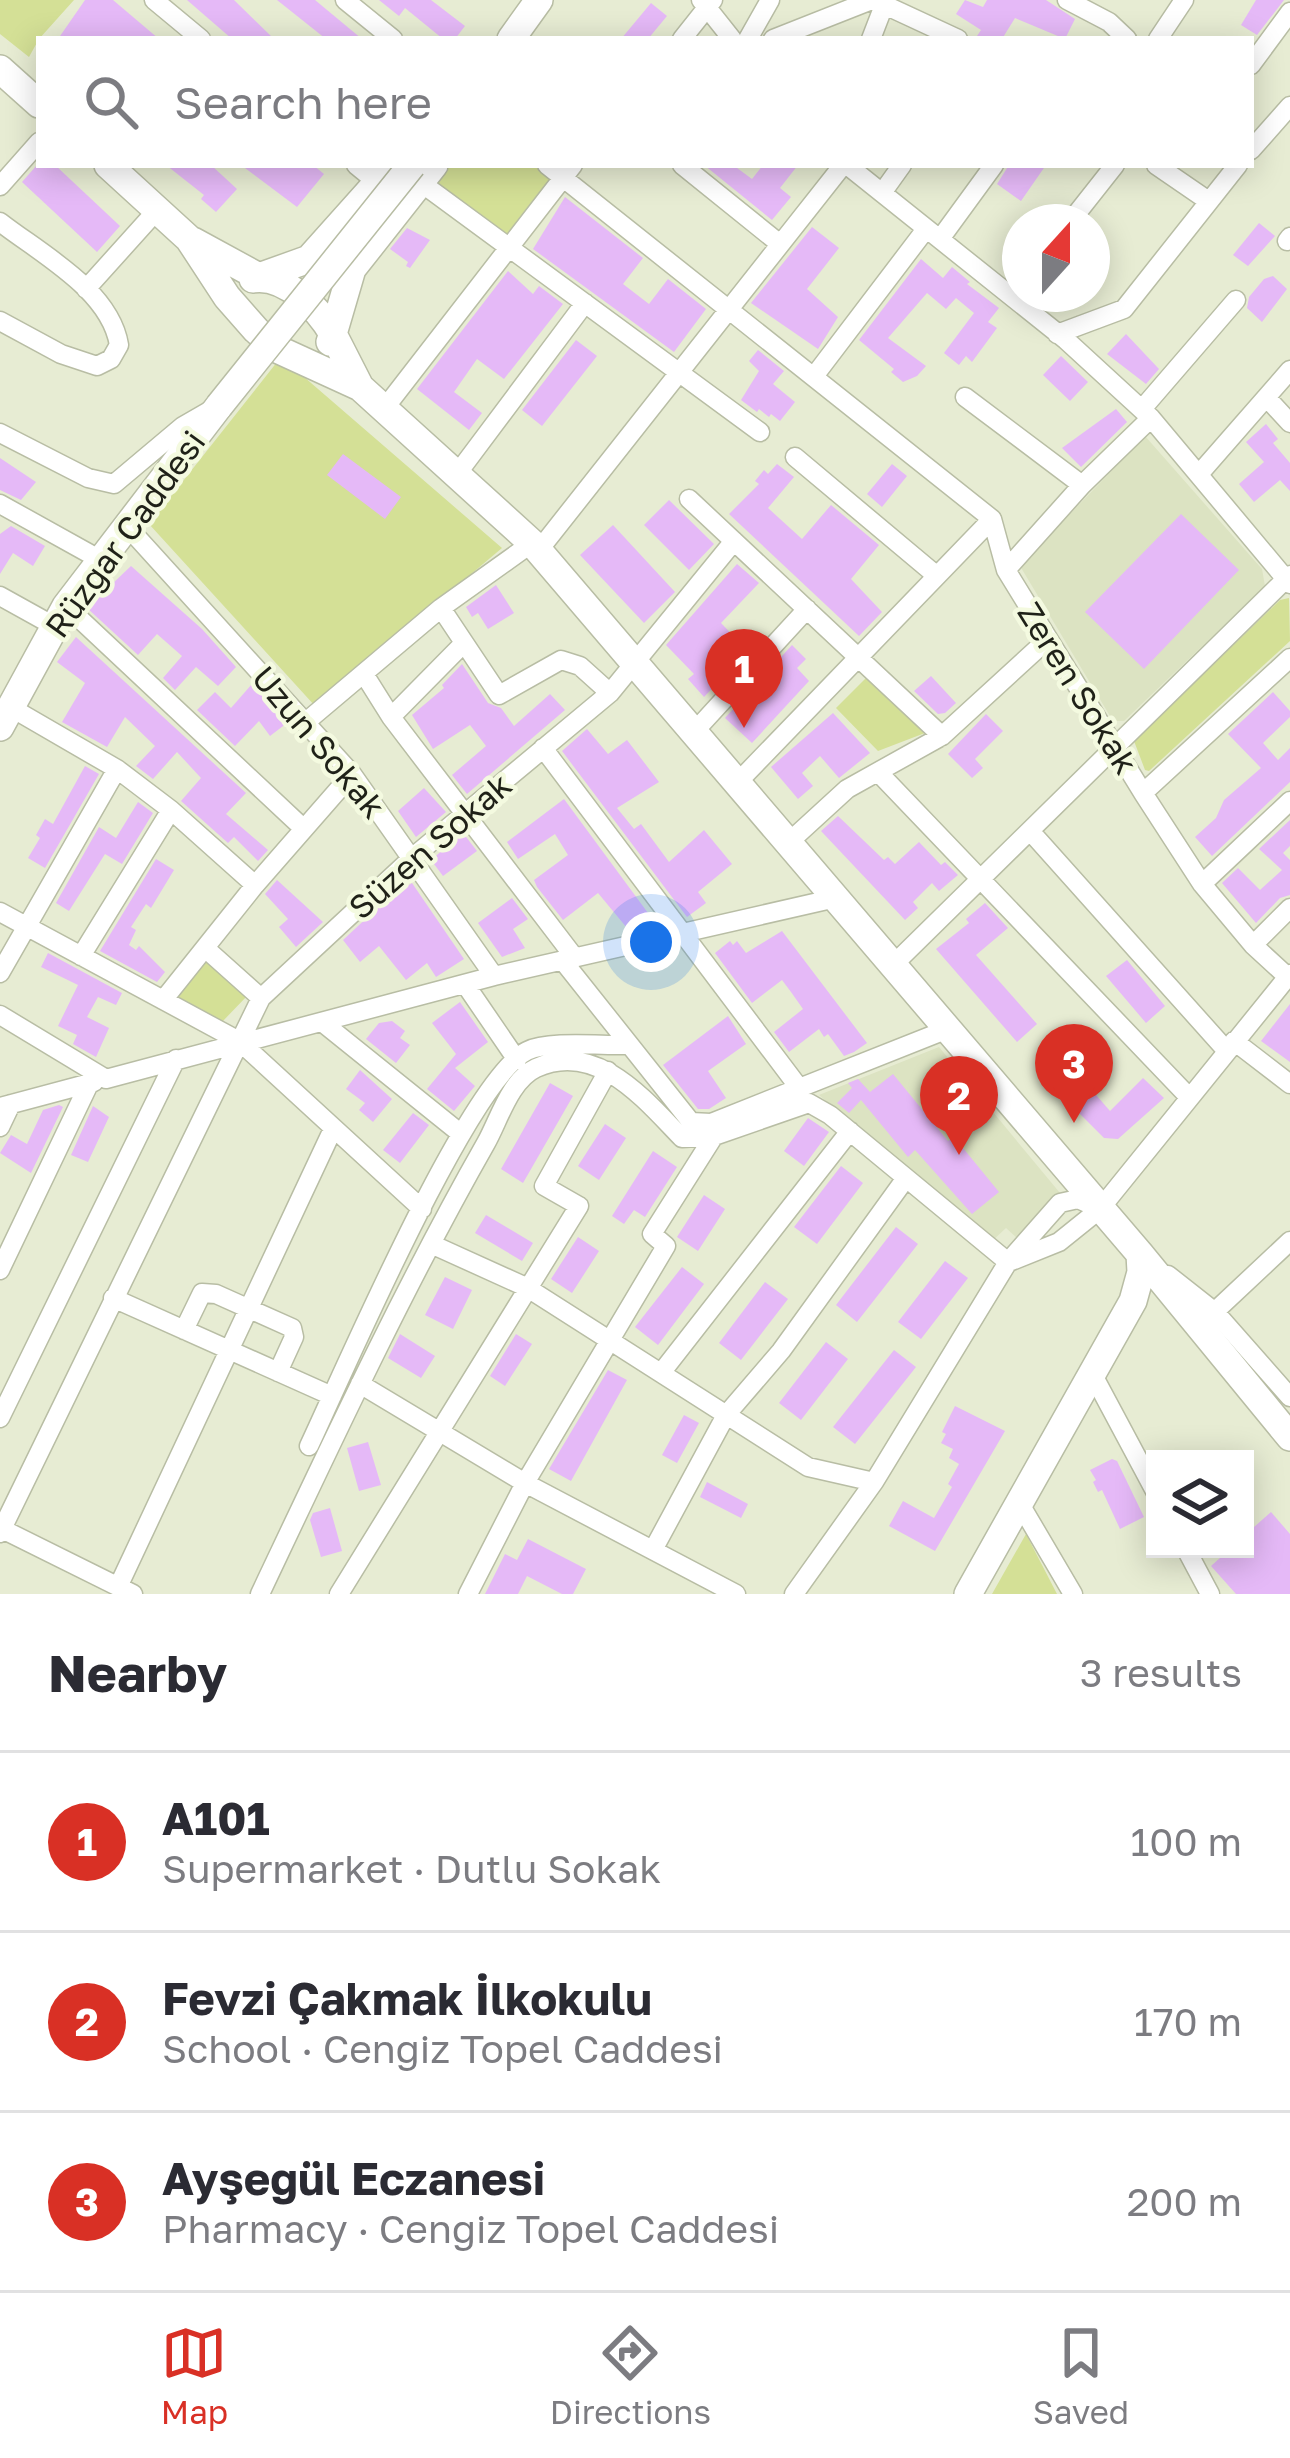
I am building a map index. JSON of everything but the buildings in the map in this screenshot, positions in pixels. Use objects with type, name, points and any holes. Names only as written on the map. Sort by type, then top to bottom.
[{"type":"main road","points":[[516,29],[539,0]]},
{"type":"main road","points":[[516,29],[561,0]]},
{"type":"main road","points":[[0,69],[36,101]]},
{"type":"main road","points":[[111,168],[189,239],[241,314],[278,349],[360,387],[536,546],[1100,1209],[1207,1319],[1290,1437]]},
{"type":"main road","points":[[241,314],[240,291],[248,281],[309,259],[375,171]]},
{"type":"main road","points":[[292,357],[307,360],[323,354],[352,269],[422,171]]},
{"type":"main road","name":"Rüzgar Caddesi","points":[[3,721],[60,616],[124,524],[218,406],[422,171]]},
{"type":"main road","points":[[189,239],[297,294],[323,317],[360,387]]},
{"type":"main road","points":[[968,1594],[1133,1301],[1141,1272],[1140,1254]]},
{"type":"street","points":[[154,0],[197,36]]},
{"type":"street","points":[[345,0],[389,36]]},
{"type":"street","points":[[750,36],[770,0]]},
{"type":"street","points":[[1066,0],[1109,22],[1124,36]]},
{"type":"street","points":[[1160,36],[1184,0]]},
{"type":"street","points":[[780,36],[879,1],[952,36]]},
{"type":"street","points":[[873,36],[879,1]]},
{"type":"street","points":[[684,36],[707,3],[730,36]]},
{"type":"street","points":[[1254,61],[1290,12]]},
{"type":"street","points":[[1098,36],[1109,22]]},
{"type":"street","points":[[1254,147],[1290,106]]},
{"type":"street","points":[[0,187],[36,145]]},
{"type":"street","points":[[686,168],[780,244]]},
{"type":"street","points":[[307,721],[441,608],[536,546],[843,168]]},
{"type":"street","points":[[849,168],[1002,281]]},
{"type":"street","points":[[882,193],[900,168]]},
{"type":"street","points":[[815,375],[991,168]]},
{"type":"street","points":[[1084,204],[1113,168]]},
{"type":"street","points":[[1160,168],[1207,200]]},
{"type":"street","points":[[1062,337],[1124,309],[1235,168]]},
{"type":"street","points":[[384,409],[508,248],[561,169],[992,519],[737,783]]},
{"type":"street","points":[[422,171],[508,248],[760,432]]},
{"type":"street","points":[[86,289],[158,209]]},
{"type":"street","points":[[0,222],[86,289],[117,330],[119,345],[111,359],[98,366],[61,354],[0,321]]},
{"type":"street","points":[[1006,570],[1147,414],[1236,299]]},
{"type":"street","points":[[457,474],[585,303]]},
{"type":"street","points":[[893,965],[1288,580],[1147,414],[1038,312]]},
{"type":"street","points":[[1200,473],[1290,370]]},
{"type":"street","points":[[965,397],[1082,485]]},
{"type":"street","points":[[1267,398],[1290,423]]},
{"type":"street","points":[[0,433],[88,478],[114,484],[183,426],[218,406]]},
{"type":"street","points":[[795,457],[937,576]]},
{"type":"street","points":[[689,499],[942,736]]},
{"type":"street","points":[[0,504],[99,559]]},
{"type":"street","name":"Zeren Sokak","points":[[992,519],[1006,570],[1202,884],[1253,945],[1289,977]]},
{"type":"street","name":"Uzun Sokak","points":[[124,524],[352,774],[494,976]]},
{"type":"street","name":"Süzen Sokak","points":[[1,1531],[261,998],[413,857],[610,693],[734,541]]},
{"type":"street","points":[[0,596],[60,616],[304,829]]},
{"type":"street","points":[[441,608],[499,695],[561,660],[580,666],[610,693]]},
{"type":"street","points":[[694,732],[807,609]]},
{"type":"street","points":[[788,843],[847,789],[942,736],[1048,639]]},
{"type":"street","points":[[391,717],[464,643]]},
{"type":"street","points":[[1143,793],[1290,658]]},
{"type":"street","points":[[364,674],[629,1045],[691,1122],[711,1123],[948,1029]]},
{"type":"street","points":[[3,721],[117,769],[255,885]]},
{"type":"street","points":[[543,748],[800,1089]]},
{"type":"street","points":[[0,973],[117,769]]},
{"type":"street","points":[[878,772],[1189,1096]]},
{"type":"street","points":[[164,999],[352,774]]},
{"type":"street","points":[[1202,884],[1290,801]]},
{"type":"street","points":[[81,956],[171,810]]},
{"type":"street","points":[[1030,832],[1230,1045],[1290,1084]]},
{"type":"street","points":[[0,1126],[6,1105],[494,976],[836,898]]},
{"type":"street","points":[[1253,945],[1290,908]]},
{"type":"street","points":[[0,912],[239,1042],[422,1209]]},
{"type":"street","points":[[205,948],[261,998]]},
{"type":"street","points":[[1008,1262],[1059,1242],[1100,1209],[1289,977]]},
{"type":"street","points":[[465,985],[517,1060]]},
{"type":"street","points":[[0,1015],[98,1081]]},
{"type":"street","points":[[322,1022],[460,1133]]},
{"type":"street","points":[[309,1446],[460,1133],[517,1060],[526,1051],[543,1047],[629,1045]]},
{"type":"street","points":[[0,1418],[176,1059]]},
{"type":"street","points":[[260,1594],[430,1244],[516,1086],[535,1068],[595,1064],[626,1081],[682,1138],[714,1136],[809,1103],[850,1131],[1008,1262]]},
{"type":"street","points":[[339,1594],[579,1206],[544,1186],[608,1072]]},
{"type":"street","points":[[0,1270],[98,1081]]},
{"type":"street","points":[[1,1531],[126,1590],[333,1129]]},
{"type":"street","points":[[661,1373],[850,1131]]},
{"type":"street","points":[[468,1594],[525,1484],[666,1246],[652,1234],[714,1136]]},
{"type":"street","points":[[653,1550],[726,1415],[781,1351],[906,1178]]},
{"type":"street","points":[[794,1594],[874,1482],[1008,1262],[1060,1203],[1078,1198],[1100,1209]]},
{"type":"street","points":[[1290,1241],[1207,1319],[1290,1397]]},
{"type":"street","points":[[430,1244],[526,1287],[808,1467],[874,1482]]},
{"type":"street","points":[[184,1330],[202,1293],[250,1309],[292,1328],[294,1337],[278,1372]]},
{"type":"street","points":[[113,1298],[332,1396]]},
{"type":"street","points":[[1093,1375],[1146,1475]]},
{"type":"street","points":[[360,1384],[525,1484],[736,1594]]},
{"type":"street","points":[[0,1479],[22,1488]]},
{"type":"street","points":[[1020,1504],[1073,1594]]},
{"type":"street","points":[[1191,1558],[1210,1594]]},
{"type":"shaded area","points":[[1145,436],[1262,569],[1265,586],[1124,721],[1113,721],[1020,566]]},
{"type":"shaded area","points":[[939,1047],[1060,1193],[1019,1240],[1006,1228],[990,1243],[819,1095]]},
{"type":"green space","points":[[0,0],[74,0],[42,36],[36,36],[29,57],[0,34]]},
{"type":"green space","points":[[437,168],[537,168],[553,181],[506,242],[427,181]]},
{"type":"green space","points":[[281,357],[502,548],[315,706],[149,524]]},
{"type":"green space","points":[[1289,598],[1290,641],[1145,770],[1134,741],[1280,600]]},
{"type":"green space","points":[[866,678],[925,733],[878,751],[836,708]]},
{"type":"green space","points":[[206,959],[248,995],[222,1022],[179,998],[178,993]]},
{"type":"green space","points":[[1026,1534],[1057,1594],[992,1594]]},
{"type":"place","name":"A101","points":[[744,728]]},
{"type":"place","name":"Ayşegül Eczanesi","points":[[1074,1123]]},
{"type":"place","name":"Fevzi Çakmak İlkokulu","points":[[959,1155]]}]
